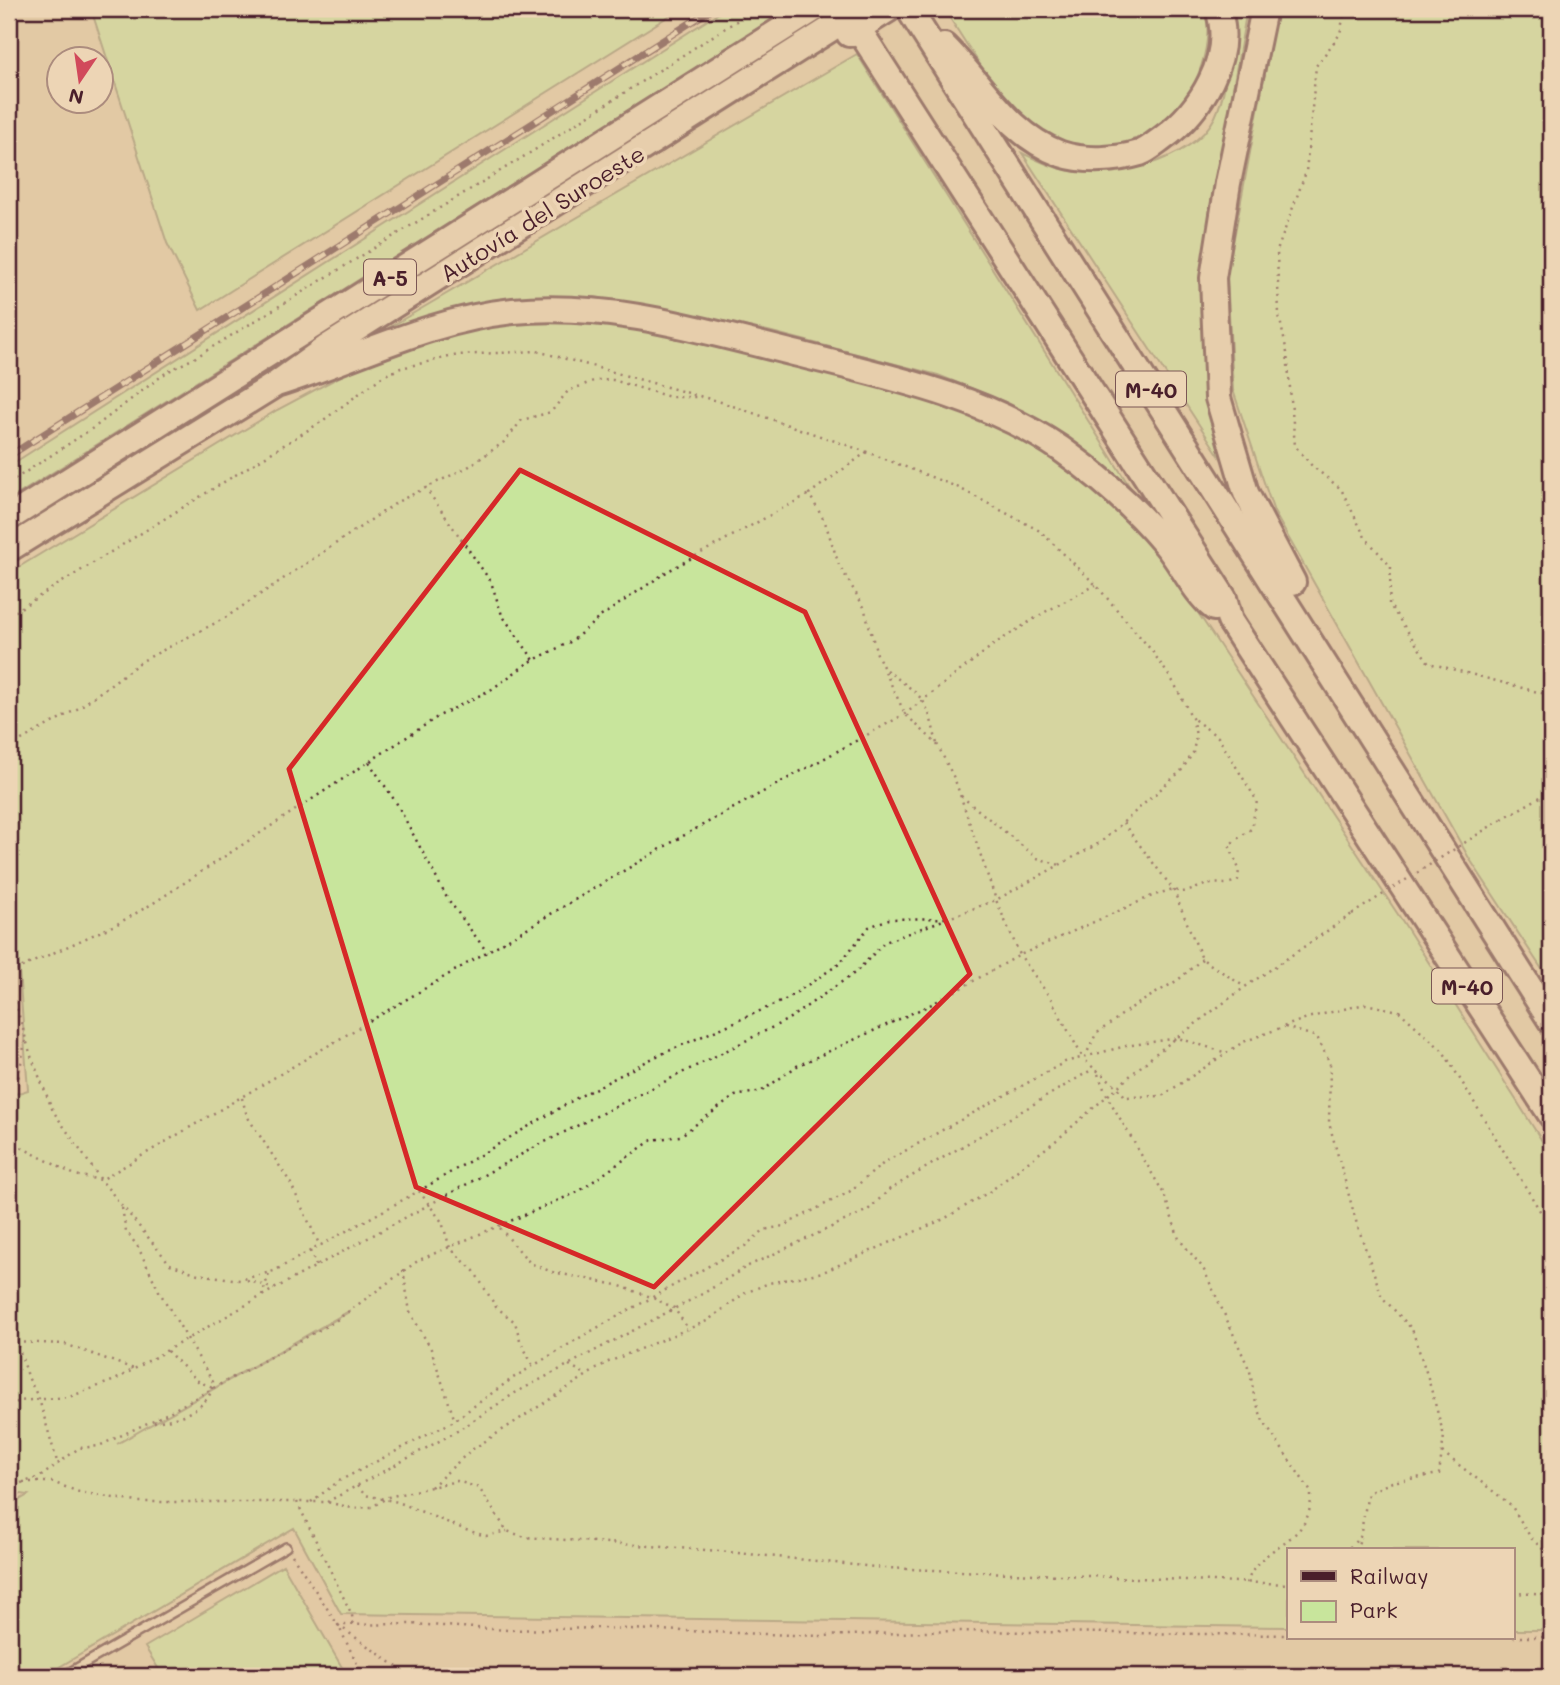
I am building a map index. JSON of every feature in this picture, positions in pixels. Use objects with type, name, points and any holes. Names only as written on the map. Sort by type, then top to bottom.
[{"type":"highway","name":"Autovía del Suroeste","points":[[9,517],[814,9]]},
{"type":"highway","name":"Autovía del Suroeste","points":[[9,549],[276,384],[326,348],[862,9]]},
{"type":"highway","points":[[622,163],[642,162],[900,10],[967,68],[997,110],[1038,144],[1062,154],[1086,159],[1143,152],[1182,124],[1208,89],[1217,65],[1221,40],[1218,9]]},
{"type":"highway","points":[[1264,9],[1228,183],[1213,278],[1218,398],[1246,493],[1280,562],[1359,690],[1392,768]]},
{"type":"highway","name":"M-40","points":[[900,10],[1392,768],[1551,1021]]},
{"type":"highway","name":"M-40","points":[[865,39],[1224,598],[1230,621],[1551,1115]]},
{"type":"highway","points":[[276,384],[335,366],[389,341],[442,323],[513,312],[580,310],[645,316],[890,377],[988,408],[1059,448],[1107,484],[1166,544],[1210,606],[1230,621]]},
{"type":"lane","points":[[63,1676],[286,1547]]},
{"type":"path","points":[[9,483],[96,426],[167,372],[196,357],[495,174],[755,9]]},
{"type":"path","points":[[1345,9],[1340,34],[1316,66],[1306,172],[1277,251],[1279,315],[1287,353],[1295,446],[1312,466],[1341,489],[1365,537],[1391,568],[1389,604],[1429,663],[1545,694],[1551,699]]},
{"type":"path","points":[[9,615],[321,422],[383,376],[401,368],[458,355],[537,351],[704,397],[867,452],[957,487],[1040,531],[1096,585],[1152,651],[1174,682],[1192,718],[1196,735],[1193,753],[1181,771],[1101,842],[996,900],[885,942],[856,972],[787,1020],[429,1205],[134,1369],[68,1397],[39,1399],[9,1406]]},
{"type":"path","points":[[9,747],[77,709],[142,661],[225,618],[399,501],[468,467],[504,442],[522,420],[551,412],[568,391],[583,384],[612,380],[670,397],[704,397]]},
{"type":"path","points":[[9,973],[117,924],[439,716],[492,689],[534,660],[572,641],[600,617],[668,571],[809,494],[867,452]]},
{"type":"path","points":[[425,487],[491,582],[502,615],[534,660]]},
{"type":"path","points":[[809,494],[825,522],[839,565],[864,607],[884,668],[905,714],[937,744]]},
{"type":"path","points":[[9,1141],[75,1175],[101,1180],[681,837],[905,714],[996,643],[1045,612],[1096,585]]},
{"type":"path","points":[[884,668],[929,706],[937,744],[960,795],[996,900],[1020,955],[1037,976],[1084,1059],[1098,1074],[1119,1086],[1125,1097],[1162,1096],[1243,1042],[1285,1027],[1365,1004],[1399,1011],[1443,1051],[1551,1229]]},
{"type":"path","points":[[21,1483],[40,1477],[79,1448],[99,1446],[334,1322],[419,1259],[578,1192],[652,1140],[680,1136],[735,1096],[762,1091],[797,1066],[932,1004],[1020,955],[1173,889],[1181,893],[1194,891],[1210,883],[1225,887],[1238,880],[1239,869],[1229,845],[1251,829],[1256,802],[1218,737],[1192,718]]},
{"type":"path","points":[[369,762],[397,804],[447,898],[487,952]]},
{"type":"path","points":[[431,1487],[470,1451],[606,1363],[707,1321],[746,1293],[769,1283],[823,1272],[944,1219],[989,1192],[1245,987],[1352,915],[1502,819],[1551,791]]},
{"type":"path","points":[[960,795],[1037,858],[1060,864]]},
{"type":"path","points":[[1123,822],[1173,889],[1202,959],[1245,987]]},
{"type":"path","points":[[9,982],[25,1038],[53,1111],[101,1180],[170,1264],[212,1278],[246,1279],[269,1273],[320,1246],[419,1191],[575,1098],[655,1057],[807,988],[839,964],[869,927],[889,919],[948,918]]},
{"type":"path","points":[[1084,1059],[1096,1034],[1131,1008],[1178,980],[1202,959]]},
{"type":"path","points":[[1285,1027],[1317,1037],[1330,1063],[1329,1123],[1356,1221],[1382,1297],[1412,1329],[1444,1436],[1440,1474],[1392,1482],[1368,1493],[1357,1548]]},
{"type":"path","points":[[9,1087],[18,1080],[25,1038]]},
{"type":"path","points":[[311,1502],[340,1481],[455,1419],[533,1366],[745,1246],[764,1230],[783,1226],[849,1192],[885,1162],[1065,1062],[1084,1059],[1126,1045],[1178,1038],[1227,1053]]},
{"type":"path","points":[[327,1502],[442,1440],[493,1410],[515,1393],[746,1267],[868,1210],[890,1189],[1093,1069]]},
{"type":"path","points":[[1098,1074],[1107,1096],[1164,1194],[1179,1239],[1208,1279],[1250,1371],[1254,1396],[1263,1421],[1311,1492],[1309,1519],[1286,1543],[1259,1560],[1246,1583]]},
{"type":"path","points":[[242,1097],[247,1116],[290,1182],[320,1246]]},
{"type":"path","points":[[419,1191],[442,1222],[450,1248],[474,1271],[496,1307],[515,1322],[520,1340],[533,1366]]},
{"type":"path","points":[[121,1204],[126,1231],[138,1247],[159,1291],[188,1337],[213,1387]]},
{"type":"path","points":[[499,1227],[530,1263],[552,1272],[617,1284],[651,1297],[674,1308],[689,1330]]},
{"type":"path","points":[[310,1251],[316,1266]]},
{"type":"path","points":[[403,1270],[410,1312],[431,1349],[455,1419]]},
{"type":"path","points":[[261,1296],[269,1273]]},
{"type":"path","points":[[246,1279],[274,1289]]},
{"type":"path","points":[[9,1319],[39,1399],[58,1465]]},
{"type":"path","points":[[9,1342],[65,1344],[134,1369]]},
{"type":"path","points":[[167,1352],[189,1374],[213,1387]]},
{"type":"path","points":[[569,1365],[587,1375]]},
{"type":"path","points":[[147,1422],[172,1421],[200,1405],[208,1398],[213,1387]]},
{"type":"path","points":[[9,1421],[12,1442],[9,1448]]},
{"type":"path","points":[[1442,1452],[1511,1505],[1531,1538],[1551,1557]]},
{"type":"path","points":[[9,1482],[52,1482],[79,1492],[137,1502],[327,1502],[352,1508],[372,1507],[385,1499],[457,1481],[479,1488],[507,1531]]},
{"type":"path","points":[[356,1485],[365,1495],[385,1499],[486,1536],[507,1531],[525,1537],[758,1555],[884,1569],[1287,1584]]},
{"type":"path","points":[[297,1502],[352,1615],[353,1624]]},
{"type":"path","points":[[1349,1548],[1360,1537]]},
{"type":"path","points":[[286,1547],[338,1625],[363,1676]]},
{"type":"path","points":[[1514,1593],[1551,1595]]},
{"type":"path","points":[[338,1625],[412,1623],[508,1630],[601,1628],[822,1636],[952,1631],[1287,1635]]},
{"type":"path","points":[[338,1625],[411,1676]]},
{"type":"path","points":[[1514,1637],[1551,1637]]},
{"type":"highlighted area","points":[[520,470],[805,612],[970,974],[654,1287],[416,1187],[289,769]]},
{"type":"green space","points":[[91,9],[680,9],[200,310],[167,243],[116,86],[116,46],[103,46]]},
{"type":"green space","points":[[725,9],[789,9],[9,500],[9,466]]},
{"type":"green space","points":[[944,9],[1204,9],[1207,40],[1204,57],[1191,91],[1171,118],[1150,132],[1117,145],[1094,149],[1072,148],[1052,141],[1016,111],[983,69]]},
{"type":"green space","points":[[1233,9],[1247,9],[1203,257],[1205,378],[1224,463],[1022,153],[1062,169],[1102,173],[1147,165],[1188,146],[1204,133],[1219,106],[1230,54],[1235,17]]},
{"type":"green space","points":[[1277,9],[1551,9],[1551,983],[1469,858],[1274,512],[1233,390],[1227,275]]},
{"type":"green space","points":[[857,54],[1135,495],[1088,458],[1005,402],[938,375],[768,331],[595,297],[436,313],[347,352]]},
{"type":"green space","points":[[553,320],[633,326],[727,346],[880,386],[940,404],[998,427],[1053,457],[1084,481],[1139,534],[1165,563],[1403,922],[1551,1155],[1551,1630],[1514,1630],[1514,1548],[1287,1548],[1287,1627],[341,1614],[294,1528],[44,1676],[9,1676],[9,1506],[28,1495],[9,1492],[12,1442],[9,1421],[9,1096],[28,1090],[18,957],[9,958],[9,573],[277,410],[384,353],[475,328]],"holes":[[[349,1311],[349,1312],[117,1444]]]},
{"type":"green space","points":[[283,1565],[347,1676],[163,1676],[145,1647]]},
{"type":"railway","points":[[9,456],[712,9]]}]
